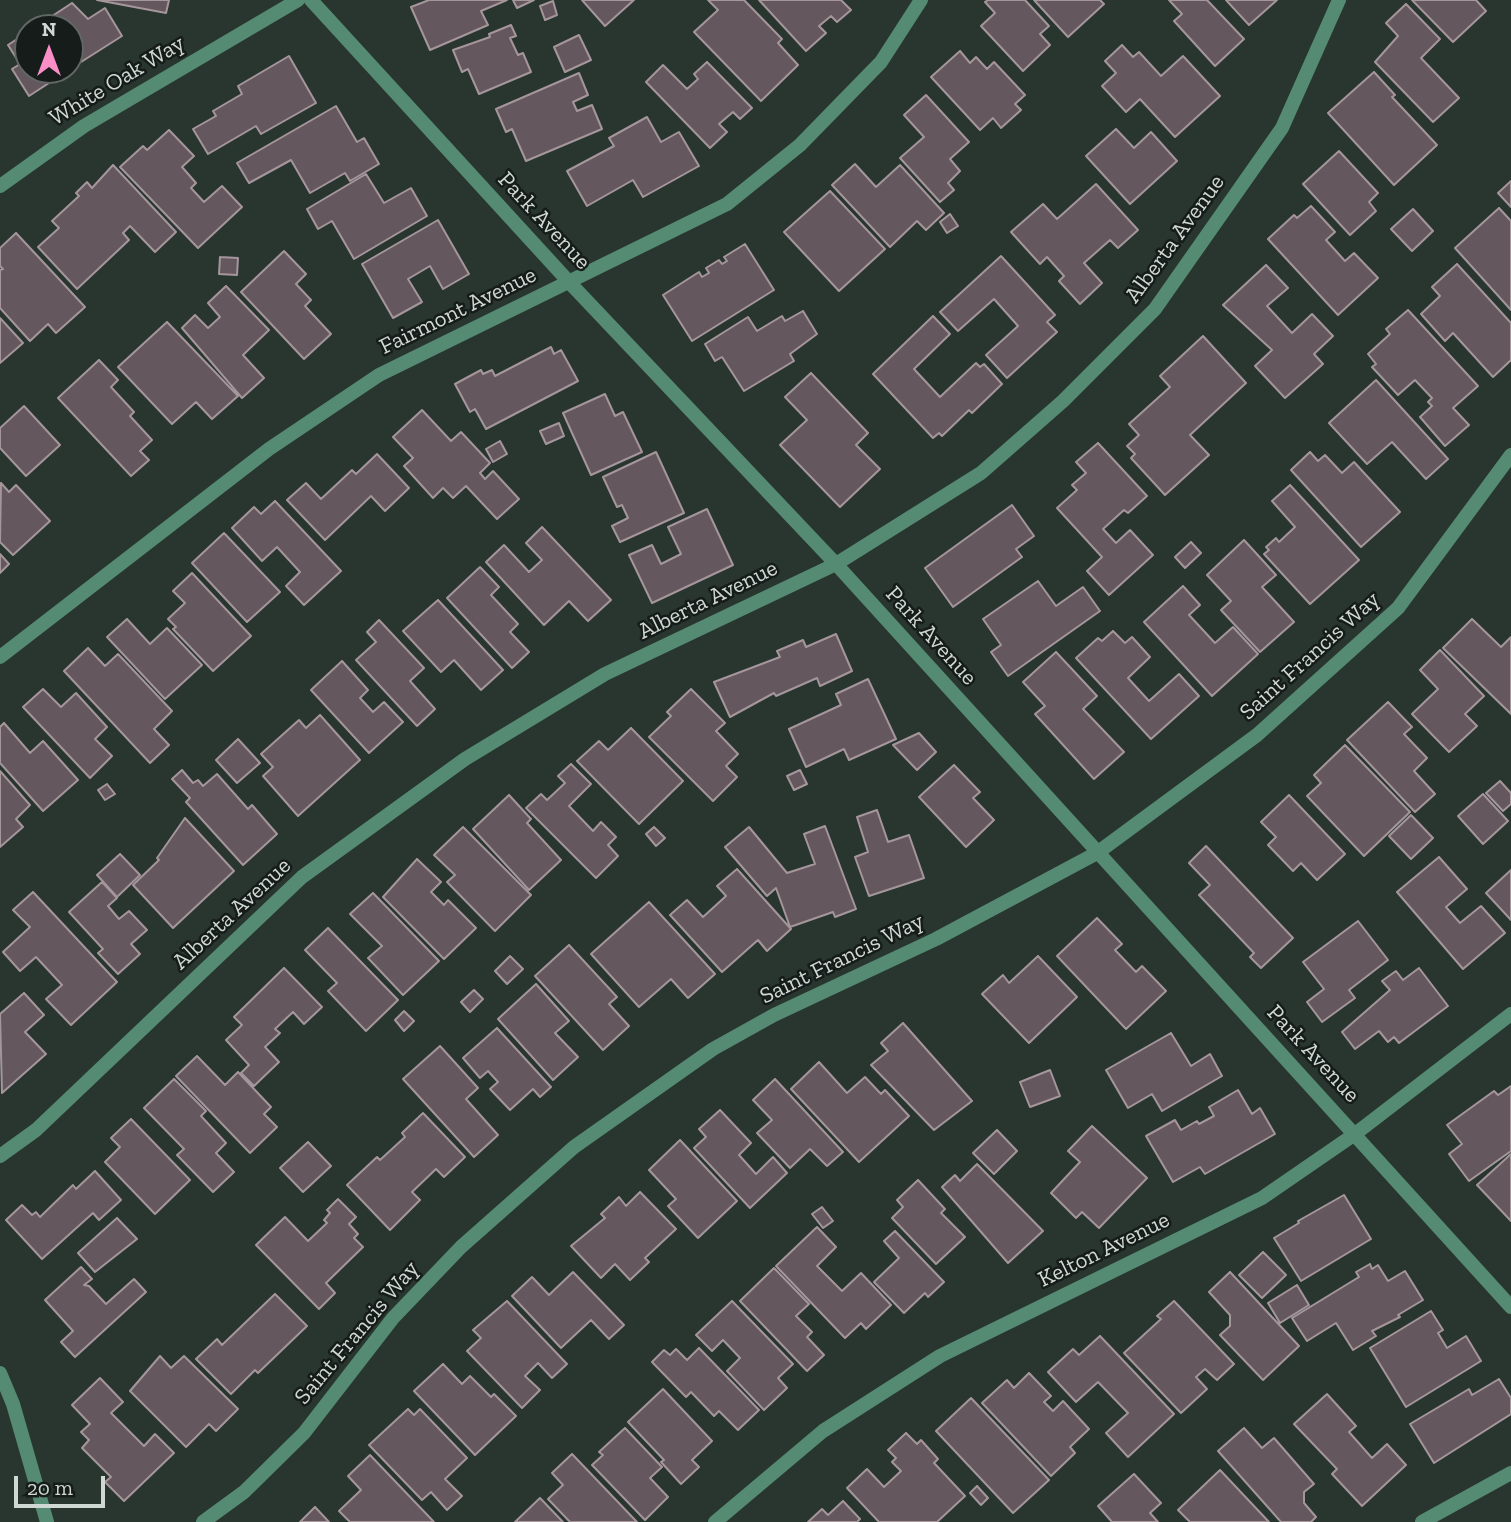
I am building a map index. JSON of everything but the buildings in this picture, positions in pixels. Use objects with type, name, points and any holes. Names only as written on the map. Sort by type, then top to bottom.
[{"type":"street","name":"White Oak Way","points":[[0,186],[83,126],[298,0]]},
{"type":"street","name":"Park Avenue","points":[[311,0],[569,282],[835,564],[1511,1307]]},
{"type":"street","name":"Fairmont Avenue","points":[[0,657],[269,449],[379,375],[727,204],[800,145],[881,62],[921,0]]},
{"type":"street","name":"Alberta Avenue","points":[[0,1156],[36,1130],[302,877],[464,759],[605,674],[835,564],[981,472],[1063,401],[1156,309],[1282,128],[1339,0]]},
{"type":"street","name":"Saint Francis Way","points":[[203,1522],[244,1492],[304,1433],[393,1318],[461,1247],[574,1147],[713,1049],[754,1026],[936,939],[1097,853],[1257,735],[1398,608],[1511,455]]},
{"type":"street","name":"Kelton Avenue","points":[[715,1522],[823,1431],[940,1356],[1262,1198],[1355,1134],[1511,1014]]},
{"type":"street","points":[[0,1373],[13,1404],[47,1522]]},
{"type":"street","points":[[1422,1522],[1511,1474]]}]
